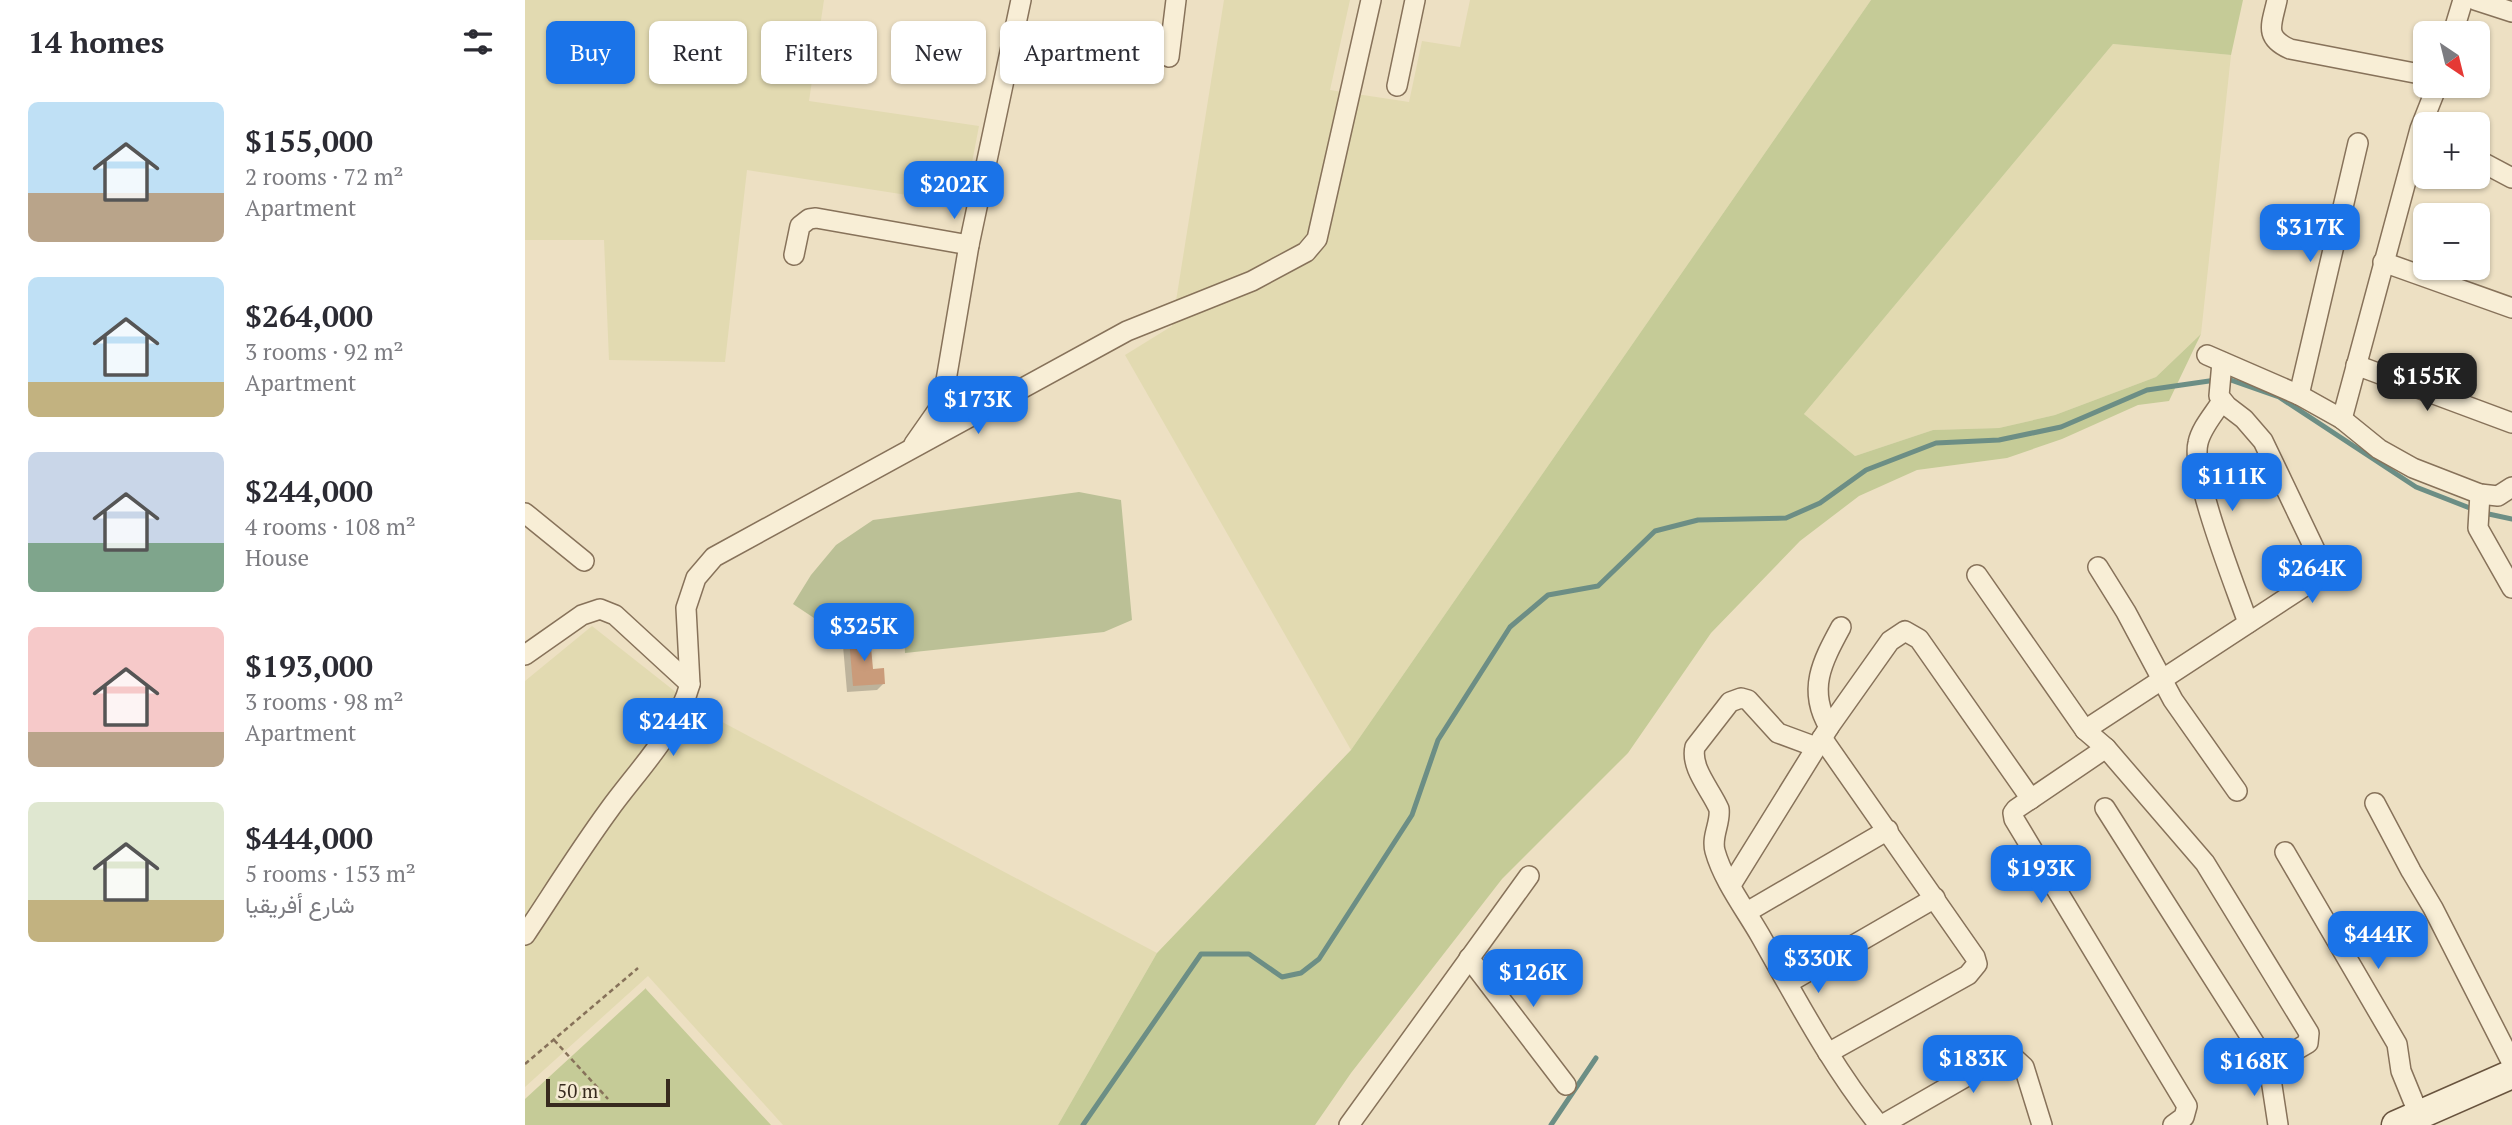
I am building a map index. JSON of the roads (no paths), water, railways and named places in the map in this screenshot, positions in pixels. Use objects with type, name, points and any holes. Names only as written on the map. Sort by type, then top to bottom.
[{"type":"street","points":[[910,450],[942,404],[969,245],[1021,0]]},
{"type":"street","points":[[1169,57],[1176,0]]},
{"type":"street","points":[[525,935],[607,813],[680,712],[690,684],[686,608],[696,578],[714,557],[1127,331],[1252,281],[1306,252],[1317,239],[1371,0]]},
{"type":"street","points":[[1397,86],[1415,0]]},
{"type":"street","points":[[2277,0],[2271,28],[2272,38],[2278,43],[2290,49],[2413,73]]},
{"type":"street","points":[[2457,21],[2463,0]]},
{"type":"street","points":[[2475,0],[2512,12]]},
{"type":"street","points":[[2298,395],[2358,143]]},
{"type":"street","points":[[2342,419],[2383,262],[2413,164]]},
{"type":"street","points":[[2490,166],[2512,178]]},
{"type":"street","points":[[794,255],[800,226],[809,219],[816,218],[969,245]]},
{"type":"street","points":[[2383,262],[2512,308]]},
{"type":"street","points":[[2248,623],[2199,471],[2198,441],[2221,398],[2216,363],[2298,395],[2342,419],[2379,449],[2413,468],[2480,494],[2497,496],[2509,493]]},
{"type":"street","points":[[2356,365],[2512,423]]},
{"type":"street","points":[[2085,730],[2305,586],[2313,576],[2317,566],[2317,554],[2263,441],[2221,398]]},
{"type":"street","points":[[2480,494],[2478,528],[2512,588]]},
{"type":"street","points":[[527,519],[584,561]]},
{"type":"street","points":[[2098,567],[2185,718],[2237,790]]},
{"type":"street","points":[[1977,575],[2085,730],[2106,748],[2205,863],[2309,1034],[2308,1043],[2269,1066]]},
{"type":"street","points":[[525,655],[582,615],[600,609],[615,615],[690,684]]},
{"type":"street","points":[[1828,1053],[1968,975],[1977,964],[1975,957],[1888,830],[1820,739],[1821,712],[1817,691],[1827,656],[1841,627]]},
{"type":"street","points":[[1731,885],[1820,739],[1890,641],[1905,631],[1920,639],[2031,799]]},
{"type":"street","points":[[1820,739],[1788,736],[1771,726],[1748,700],[1737,699],[1730,702],[1695,747],[1695,764],[1719,809],[1720,817],[1713,845],[1731,885],[1787,983],[1828,1053],[1880,1125],[2002,1056],[2011,1055],[2024,1067],[2042,1125]]},
{"type":"street","points":[[2106,748],[2013,813],[2017,826],[2187,1106],[2184,1117],[2173,1125]]},
{"type":"street","points":[[2375,803],[2434,908],[2512,1063]]},
{"type":"street","points":[[2105,808],[2269,1066],[2279,1125]]},
{"type":"street","points":[[1747,912],[1888,830]]},
{"type":"street","points":[[2285,852],[2397,1044],[2407,1120],[2512,1074]]},
{"type":"street","points":[[1349,1125],[1529,876]]},
{"type":"street","points":[[1787,983],[1935,898]]},
{"type":"street","points":[[1469,958],[1566,1085]]},
{"type":"waterway","points":[[2225,378],[2279,397],[2416,487],[2475,510]]},
{"type":"waterway","points":[[1083,1125],[1201,954],[1249,954],[1282,977],[1301,973],[1319,959],[1412,815],[1438,740],[1510,627],[1548,595],[1598,586],[1655,531],[1698,520],[1786,518],[1820,503],[1866,470],[1936,443],[1999,440],[2061,427],[2147,390],[2216,380]]},
{"type":"waterway","points":[[2484,513],[2512,519]]},
{"type":"waterway","points":[[1551,1125],[1596,1058]]}]
